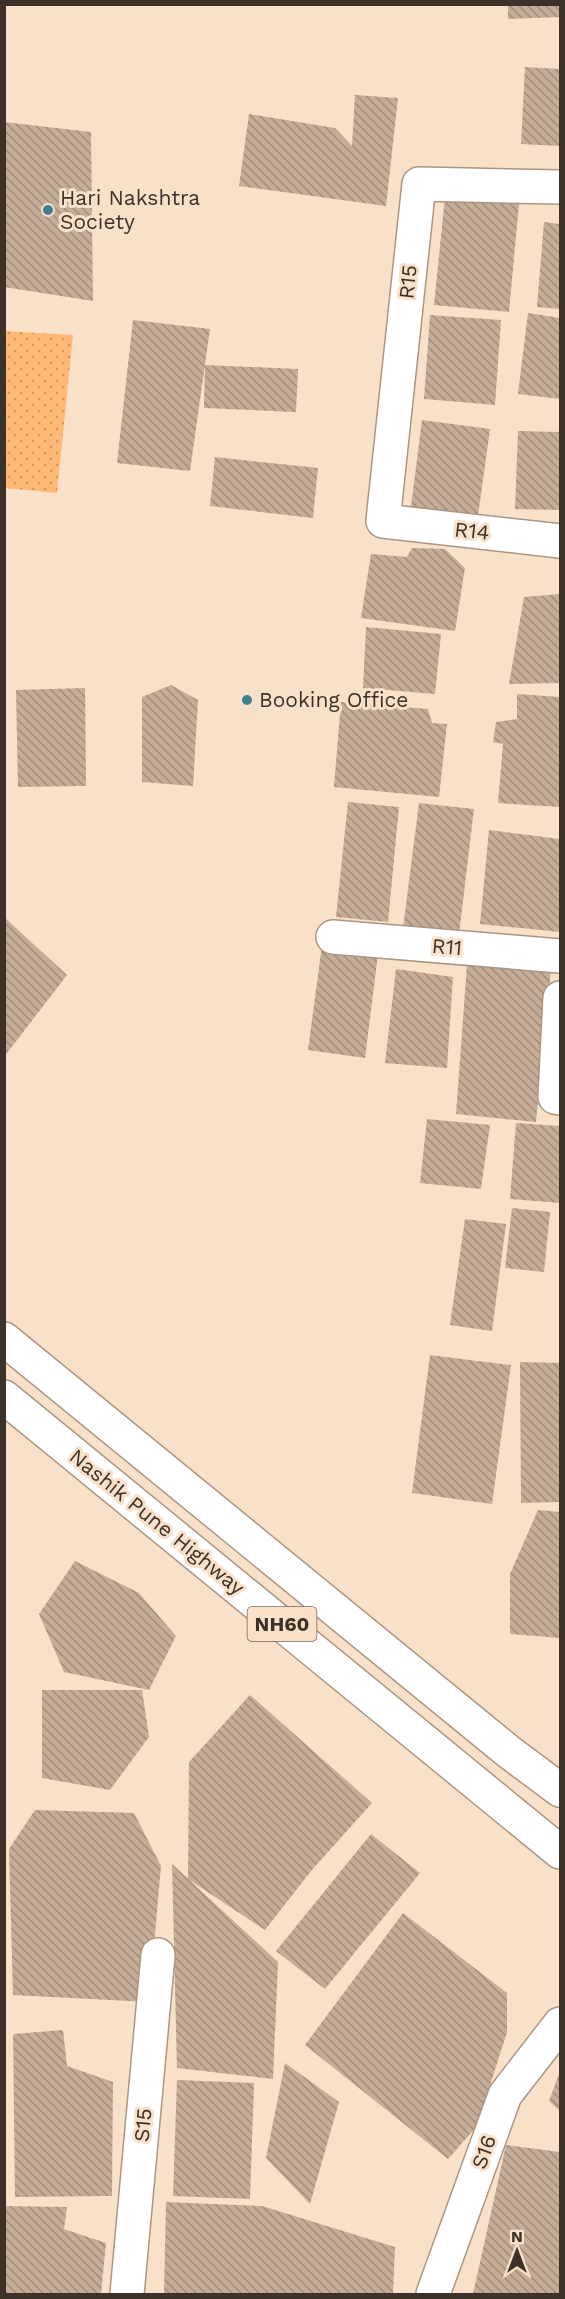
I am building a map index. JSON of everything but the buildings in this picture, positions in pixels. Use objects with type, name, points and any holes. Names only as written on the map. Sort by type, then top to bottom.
[{"type":"main road","name":"R15","points":[[382,521],[419,184],[561,187]]},
{"type":"main road","name":"R14","points":[[382,521],[561,541]]},
{"type":"main road","name":"R11","points":[[333,937],[561,956]]},
{"type":"main road","points":[[561,998],[555,1097],[561,1098]]},
{"type":"main road","name":"NH60","points":[[4,1339],[509,1752],[561,1790]]},
{"type":"main road","name":"Nashik Pune Highway","points":[[4,1397],[561,1852]]},
{"type":"main road","name":"S15","points":[[127,2295],[159,1955]]},
{"type":"main road","name":"S16","points":[[433,2295],[505,2095],[561,2024]]},
{"type":"shaded area","points":[[4,331],[73,335],[57,493],[5,488]]},
{"type":"place","name":"Hari Nakshtra Society","points":[[48,210]]},
{"type":"place","name":"Booking Office","points":[[247,700]]}]
